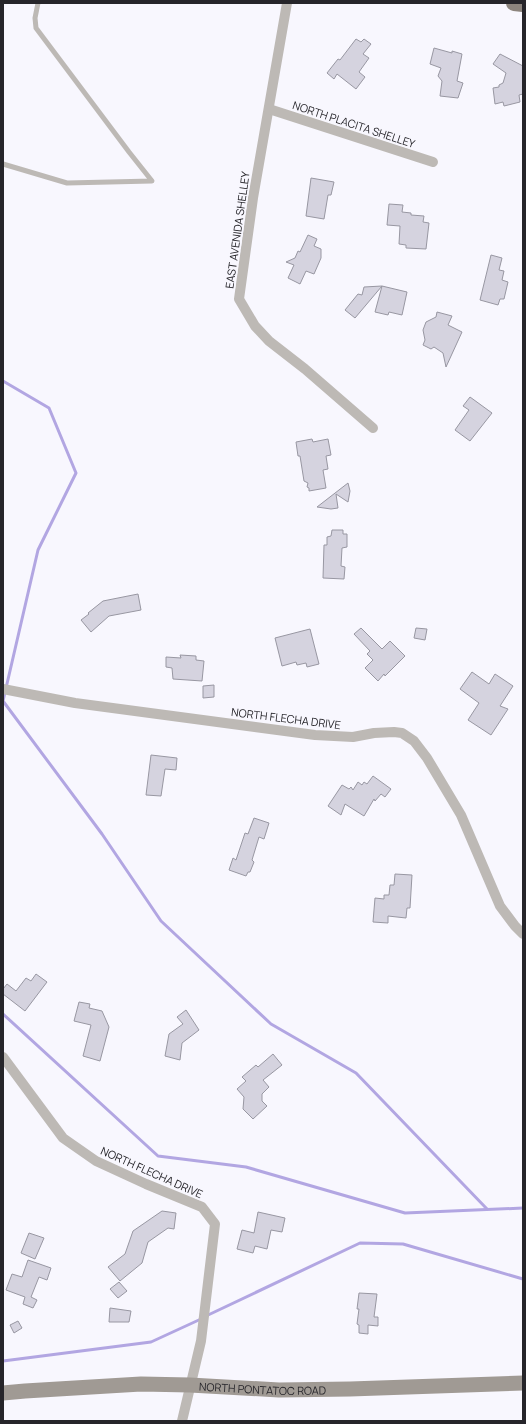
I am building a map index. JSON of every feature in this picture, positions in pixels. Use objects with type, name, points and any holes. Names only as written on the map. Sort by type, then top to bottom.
[{"type":"main road","points":[[514,3],[523,4]]},
{"type":"street","name":"EAST AVENIDA SHELLEY","points":[[287,3],[253,198],[239,299],[255,326],[269,341],[305,369],[373,428]]},
{"type":"street","name":"NORTH PLACITA SHELLEY","points":[[269,109],[432,162]]},
{"type":"street","name":"NORTH FLECHA DRIVE","points":[[3,689],[74,703],[315,735],[353,737],[374,733],[394,732],[408,736],[414,741],[427,758],[461,815],[500,906],[523,934]]},
{"type":"street","name":"NORTH FLECHA DRIVE","points":[[3,1057],[63,1138],[96,1161],[202,1207],[215,1224],[201,1340],[182,1421]]},
{"type":"street","name":"NORTH PONTATOC ROAD","points":[[3,1393],[141,1384],[190,1384],[279,1390],[362,1389],[523,1383]]},
{"type":"lane","points":[[3,164],[67,183],[152,181],[36,28],[35,18],[38,3]]},
{"type":"building","points":[[356,39],[361,42],[364,39],[371,44],[363,54],[369,58],[359,72],[365,77],[356,89],[337,74],[334,79],[327,73],[338,59],[340,60]]},
{"type":"building","points":[[434,48],[462,54],[457,81],[463,83],[458,98],[440,96],[442,81],[438,76],[441,68],[430,64]]},
{"type":"building","points":[[500,54],[523,66],[523,94],[519,95],[520,102],[504,106],[503,102],[495,104],[493,88],[499,87],[499,85],[503,83],[506,73],[493,64]]},
{"type":"building","points":[[311,178],[334,182],[331,195],[328,195],[324,219],[306,216]]},
{"type":"building","points":[[389,204],[403,205],[402,212],[411,213],[411,215],[424,216],[423,222],[429,223],[426,249],[406,248],[406,245],[399,244],[400,226],[387,225]]},
{"type":"building","points":[[308,235],[317,239],[314,246],[321,249],[321,258],[314,274],[306,271],[300,284],[288,278],[294,265],[286,262],[295,258],[298,251],[300,252]]},
{"type":"building","points":[[491,255],[502,258],[499,270],[504,271],[502,280],[508,282],[504,299],[500,299],[498,305],[480,300]]},
{"type":"building","points":[[382,286],[407,292],[402,315],[389,312],[388,315],[375,312]]},
{"type":"building","points":[[382,286],[355,318],[345,310],[358,294],[362,295],[364,287]]},
{"type":"building","points":[[437,312],[452,316],[448,325],[462,332],[446,367],[443,353],[434,347],[431,349],[423,345],[425,340],[423,330],[426,322],[436,317]]},
{"type":"building","points":[[470,397],[492,413],[470,441],[455,430],[469,410],[463,406]]},
{"type":"building","points":[[312,439],[313,442],[328,439],[331,455],[326,456],[328,469],[323,470],[326,488],[309,491],[309,488],[307,487],[308,483],[304,481],[296,442]]},
{"type":"building","points":[[348,483],[350,491],[348,502],[336,494],[338,508],[331,509],[317,507]]},
{"type":"building","points":[[332,530],[343,530],[343,534],[347,534],[347,547],[342,548],[341,566],[345,567],[344,579],[323,578],[324,545],[327,545],[327,537],[331,536]]},
{"type":"building","points":[[138,594],[141,610],[109,616],[91,632],[81,620],[103,601]]},
{"type":"building","points":[[361,628],[382,649],[390,641],[405,656],[378,681],[365,668],[373,660],[367,654],[370,651],[354,634]]},
{"type":"building","points":[[416,628],[427,629],[425,640],[414,638]]},
{"type":"building","points":[[310,629],[319,664],[307,667],[306,663],[297,665],[296,662],[282,666],[275,638]]},
{"type":"building","points":[[180,655],[196,656],[196,660],[204,661],[202,681],[173,679],[172,668],[166,667],[166,657],[181,658]]},
{"type":"building","points":[[472,672],[489,684],[495,674],[513,686],[500,706],[508,709],[491,735],[468,720],[479,703],[460,689]]},
{"type":"building","points":[[214,685],[214,697],[203,698],[203,686]]},
{"type":"building","points":[[151,755],[177,758],[176,770],[165,769],[161,796],[146,795]]},
{"type":"building","points":[[373,776],[391,789],[385,797],[381,794],[375,801],[374,799],[364,816],[345,804],[341,815],[328,806],[342,785],[349,789],[351,787],[353,790],[358,782],[362,785],[364,782],[367,784]]},
{"type":"building","points":[[254,818],[269,823],[264,839],[259,837],[252,860],[254,862],[250,872],[248,872],[246,876],[229,870],[233,858],[236,860],[245,833],[248,834]]},
{"type":"building","points":[[395,874],[412,875],[410,908],[407,908],[406,918],[388,916],[388,923],[373,922],[375,898],[384,899],[384,895],[389,895],[390,885],[394,885]]},
{"type":"building","points":[[36,974],[47,982],[25,1011],[3,994],[3,989],[7,984],[16,991],[26,978],[31,981]]},
{"type":"building","points":[[79,1002],[90,1004],[89,1008],[102,1011],[109,1027],[100,1061],[83,1056],[91,1025],[74,1021]]},
{"type":"building","points":[[186,1010],[199,1030],[182,1043],[180,1060],[165,1056],[169,1034],[183,1024],[177,1017]]},
{"type":"building","points":[[273,1054],[282,1065],[263,1080],[269,1087],[262,1094],[262,1101],[267,1106],[253,1119],[243,1109],[244,1097],[237,1089],[246,1081],[242,1077],[256,1065],[258,1067]]},
{"type":"building","points":[[162,1211],[176,1213],[174,1229],[168,1228],[148,1242],[142,1263],[120,1281],[108,1267],[125,1254],[133,1231]]},
{"type":"building","points":[[258,1212],[285,1218],[282,1232],[271,1230],[267,1249],[255,1246],[253,1253],[237,1249],[242,1230],[254,1233]]},
{"type":"building","points":[[29,1233],[44,1238],[35,1259],[21,1253]]},
{"type":"building","points":[[28,1260],[51,1268],[47,1280],[39,1277],[31,1297],[37,1300],[33,1308],[23,1304],[25,1297],[6,1290],[12,1274],[22,1277]]},
{"type":"building","points":[[119,1282],[127,1291],[118,1298],[110,1289]]},
{"type":"building","points":[[359,1293],[377,1294],[374,1317],[378,1317],[378,1326],[368,1325],[368,1334],[359,1333],[359,1325],[357,1324]]},
{"type":"building","points":[[110,1308],[131,1311],[129,1322],[109,1322]]},
{"type":"building","points":[[18,1321],[22,1328],[14,1333],[10,1325]]},
{"type":"waterway","points":[[3,381],[49,408],[76,473],[38,550],[3,701],[102,834],[161,921],[271,1024],[356,1073],[487,1209]]},
{"type":"waterway","points":[[3,1014],[158,1156],[246,1167],[405,1213],[523,1208]]},
{"type":"waterway","points":[[206,1316],[360,1243],[403,1244],[523,1279]]},
{"type":"waterway","points":[[3,1361],[151,1342],[201,1319]]}]
